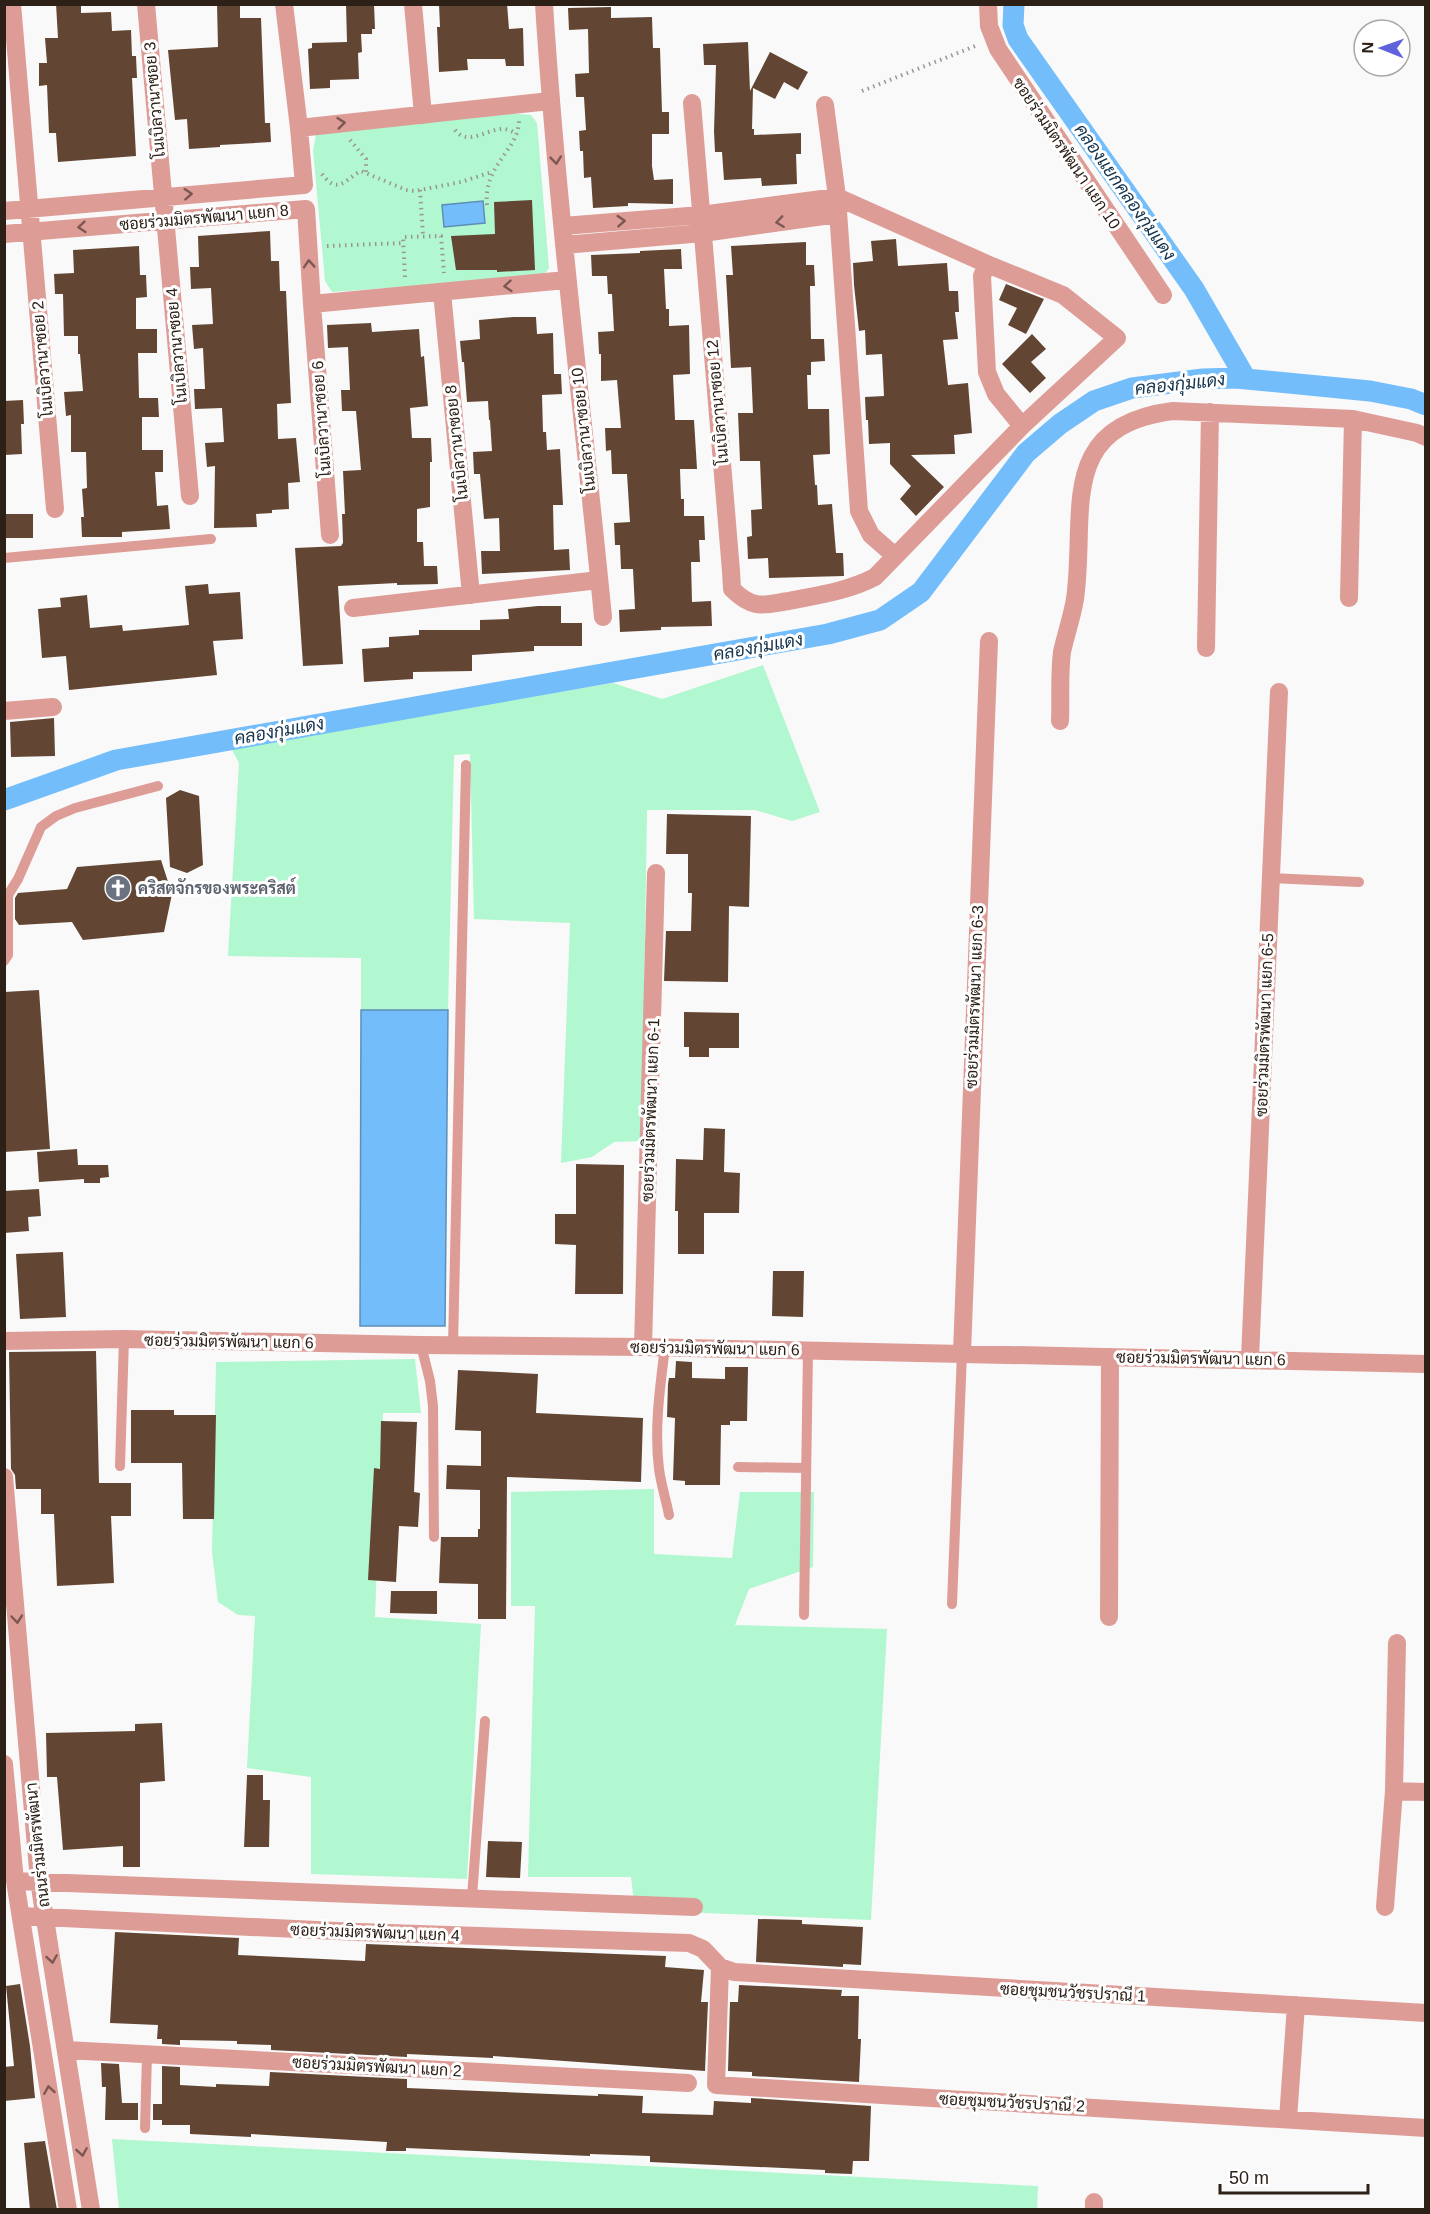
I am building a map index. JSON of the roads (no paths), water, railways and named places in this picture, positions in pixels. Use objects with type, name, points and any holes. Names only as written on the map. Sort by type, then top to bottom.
[{"type":"street","name":"โนเบิลวานาซอย 2","points":[[12,4],[55,509]]},
{"type":"street","name":"โนเบิลวานาซอย 3","points":[[146,4],[162,196]]},
{"type":"street","name":"ซอยร่วมมิตรพัฒนา แยก 8","points":[[4,211],[304,185],[284,4]]},
{"type":"street","points":[[413,4],[423,115]]},
{"type":"street","name":"โนเบิลวานาซอย 10","points":[[544,4],[550,101],[567,280],[603,617]]},
{"type":"street","name":"ซอยร่วมมิตรพัฒนา แยก 10","points":[[988,4],[989,26],[998,49],[1163,295]]},
{"type":"street","points":[[299,128],[550,101]]},
{"type":"street","name":"โนเบิลวานาซอย 12","points":[[692,102],[732,589],[741,598],[756,604],[770,604],[834,593],[858,586],[875,577],[895,556]]},
{"type":"street","points":[[564,245],[837,205],[1063,295],[1117,338],[1022,426],[895,556],[871,535],[859,511],[837,205],[825,105]]},
{"type":"street","points":[[304,185],[306,209]]},
{"type":"street","name":"โนเบิลวานาซอย 4","points":[[162,196],[190,496]]},
{"type":"street","name":"ซอยร่วมมิตรพัฒนา แยก 8","points":[[4,234],[306,209],[312,304]]},
{"type":"street","points":[[562,226],[702,224]]},
{"type":"street","points":[[987,264],[982,276],[987,372],[996,394],[1022,426]]},
{"type":"street","points":[[312,304],[567,280]]},
{"type":"street","name":"โนเบิลวานาซอย 8","points":[[444,291],[471,595]]},
{"type":"street","name":"โนเบิลวานาซอย 6","points":[[312,304],[330,535]]},
{"type":"street","points":[[1060,721],[1062,654],[1075,599],[1080,496],[1086,464],[1105,438],[1138,417],[1173,411],[1353,419],[1425,436]]},
{"type":"street","points":[[1206,648],[1210,412]]},
{"type":"street","points":[[1349,598],[1353,419]]},
{"type":"street","points":[[353,608],[599,580]]},
{"type":"street","name":"ซอยร่วมมิตรพัฒนา แยก 6-3","points":[[962,1353],[988,641]]},
{"type":"street","name":"ซอยร่วมมิตรพัฒนา แยก 6-5","points":[[1250,1359],[1279,692]]},
{"type":"street","points":[[4,711],[53,707]]},
{"type":"street","name":"ซอยร่วมมิตรพัฒนา แยก 6-1","points":[[643,1347],[656,873]]},
{"type":"street","name":"ซอยร่วมมิตรพัฒนา แยก 6","points":[[4,1341],[124,1339],[453,1346],[665,1347],[1425,1364]]},
{"type":"street","points":[[1109,1617],[1110,1357]]},
{"type":"street","name":"ถนนร่วมมิตรพัฒนา","points":[[4,1477],[7,1538],[39,1881],[91,2210]]},
{"type":"street","points":[[1385,1907],[1394,1791],[1397,1642]]},
{"type":"street","name":"ถนนร่วมมิตรพัฒนา","points":[[4,1764],[15,1881],[68,2210]]},
{"type":"street","points":[[1394,1791],[1425,1792]]},
{"type":"street","points":[[15,1881],[694,1907]]},
{"type":"street","name":"ซอยร่วมมิตรพัฒนา แยก 4","points":[[21,1916],[358,1932],[689,1943],[703,1949],[720,1967]]},
{"type":"street","name":"ซอยชุมชนวัชรปราณี 1","points":[[720,1967],[734,1972],[1425,2013]]},
{"type":"street","name":"ซอยชุมชนวัชรปราณี 2","points":[[720,1967],[716,2085],[1425,2128]]},
{"type":"street","points":[[1288,2119],[1296,2005]]},
{"type":"street","name":"ซอยร่วมมิตรพัฒนา แยก 2","points":[[66,2050],[688,2083]]},
{"type":"lane","points":[[4,558],[211,539]]},
{"type":"lane","points":[[453,1346],[465,765]]},
{"type":"lane","points":[[4,961],[8,955],[8,896],[41,827],[56,816],[75,808],[158,786]]},
{"type":"lane","points":[[1270,878],[1359,882]]},
{"type":"lane","points":[[120,1466],[124,1339]]},
{"type":"lane","points":[[421,1345],[430,1381],[433,1406],[434,1537]]},
{"type":"lane","points":[[665,1347],[659,1395],[658,1435],[659,1468],[669,1515]]},
{"type":"lane","points":[[804,1615],[808,1350]]},
{"type":"lane","points":[[952,1604],[962,1353]]},
{"type":"lane","points":[[738,1467],[806,1468]]},
{"type":"lane","points":[[472,1897],[485,1720]]},
{"type":"lane","points":[[145,2128],[147,2054]]},
{"type":"water","points":[[483,201],[485,223],[444,227],[442,205]]},
{"type":"water","points":[[361,1010],[448,1010],[445,1326],[360,1326]]},
{"type":"waterway","name":"คลองแยกคลองกุ่มแดง","points":[[1014,4],[1013,25],[1018,39],[1194,289],[1246,379]]},
{"type":"waterway","name":"คลองกุ่มแดง","points":[[4,800],[116,760],[828,634],[880,620],[921,592],[1026,453],[1060,424],[1094,401],[1132,388],[1203,379],[1236,378],[1370,391],[1411,399],[1426,405]]},
{"type":"place","name":"คริสตจักรของพระคริสต์","points":[[118,888]]}]
